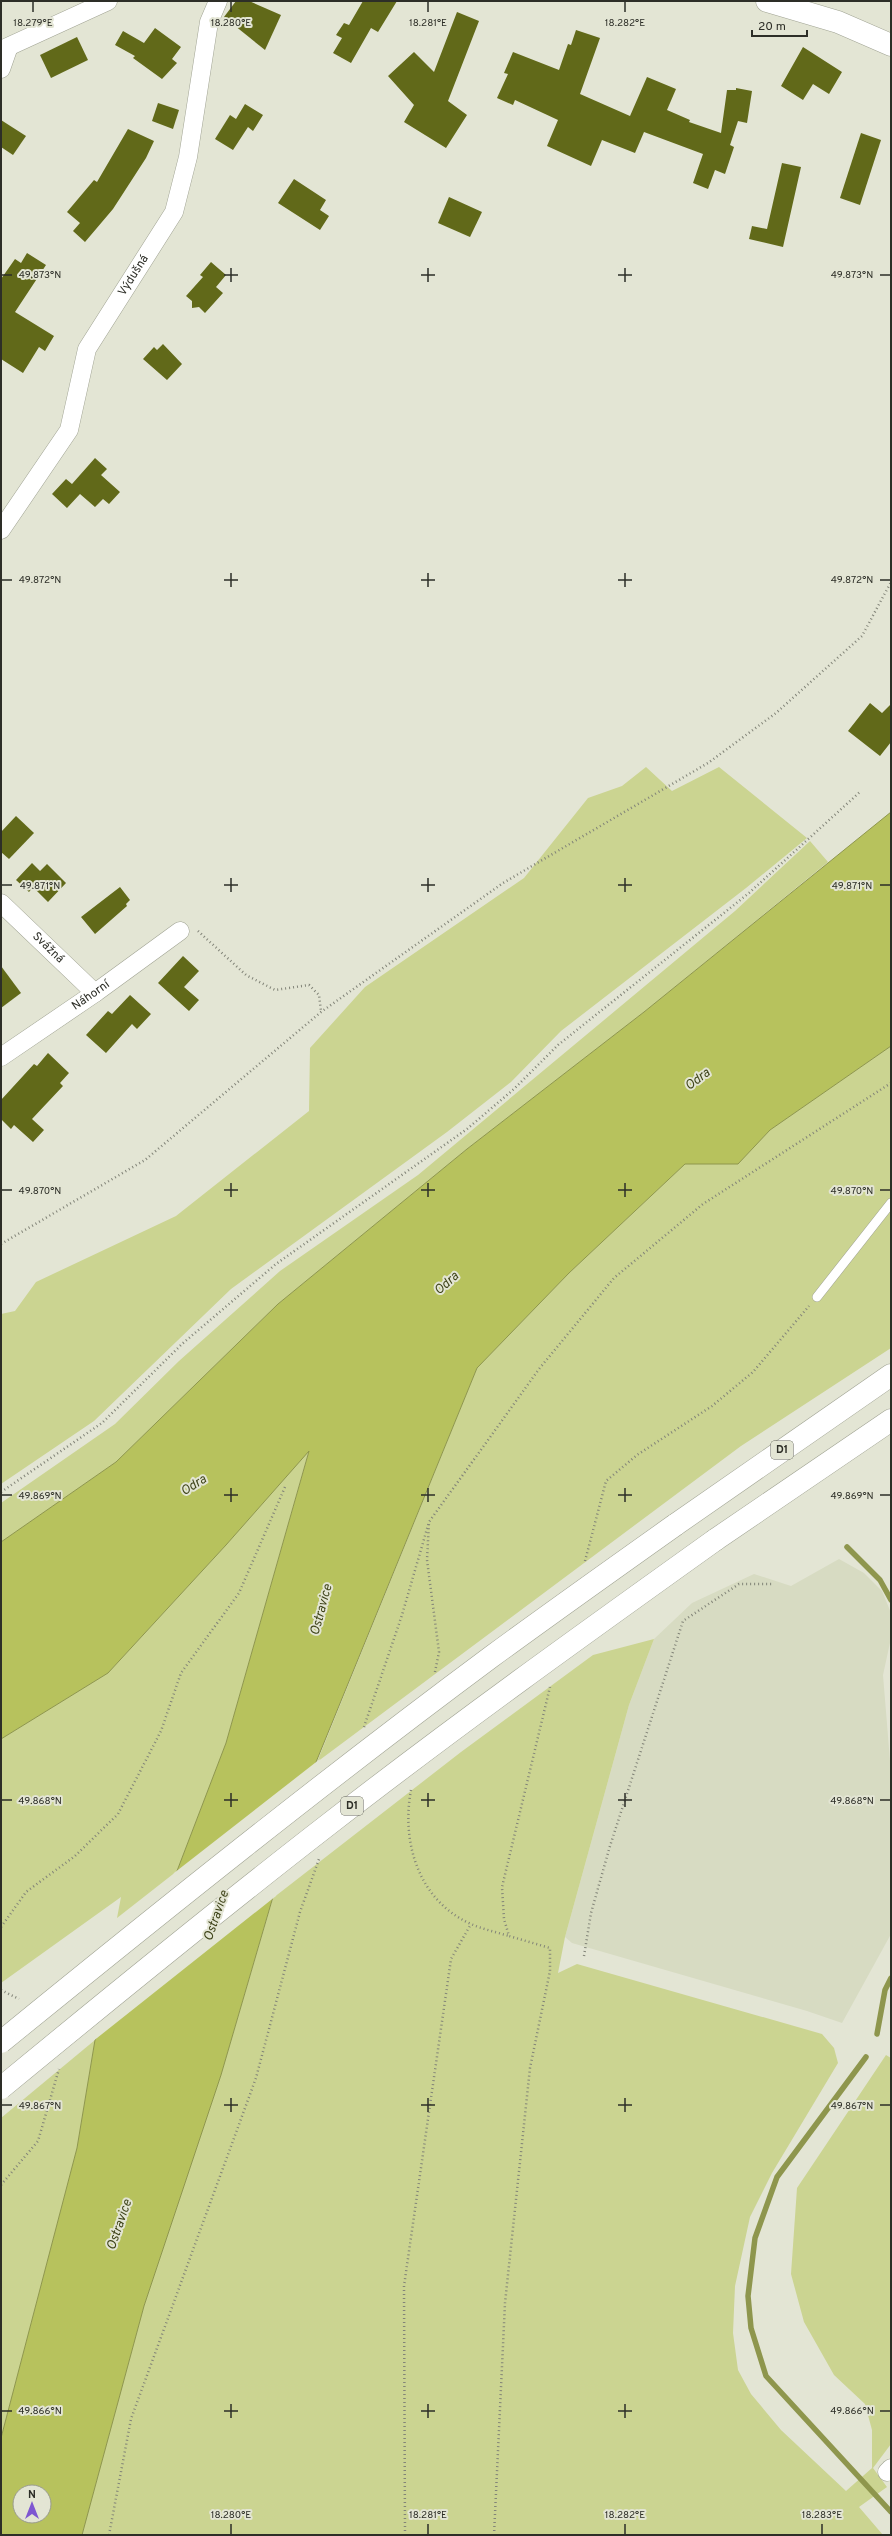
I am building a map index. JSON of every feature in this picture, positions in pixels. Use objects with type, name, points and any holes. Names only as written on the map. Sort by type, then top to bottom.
[{"type":"main road","points":[[767,1],[838,22],[891,44]]},
{"type":"main road","name":"D1","points":[[1,2042],[133,1934],[311,1794],[491,1657],[674,1526],[891,1376]]},
{"type":"main road","name":"D1","points":[[1,2088],[144,1970],[331,1823],[521,1679],[715,1540],[891,1420]]},
{"type":"street","points":[[1,69],[5,50],[108,1]]},
{"type":"street","name":"Výdušná","points":[[1,530],[69,430],[87,349],[174,212],[188,157],[209,22],[218,1]]},
{"type":"street","name":"Svážná","points":[[1,902],[95,993]]},
{"type":"street","name":"Náhorní","points":[[1,1057],[95,993],[180,931]]},
{"type":"lane","points":[[817,1297],[891,1203]]},
{"type":"path","points":[[1,1244],[145,1160],[321,1012],[503,883],[708,763],[776,713],[862,636],[891,582]]},
{"type":"path","points":[[1,1492],[102,1423],[182,1344],[276,1264],[467,1129],[514,1089],[558,1045],[749,893],[861,791]]},
{"type":"path","points":[[180,931],[195,928],[246,975],[275,990],[309,984],[319,995],[321,1012]]},
{"type":"path","points":[[361,1734],[402,1616],[429,1522],[539,1369],[614,1278],[703,1204],[891,1083]]},
{"type":"path","points":[[585,1562],[606,1481],[637,1455],[712,1406],[753,1372],[817,1297]]},
{"type":"path","points":[[1,1927],[26,1892],[75,1856],[118,1814],[161,1731],[180,1674],[240,1593],[285,1487]]},
{"type":"path","points":[[429,1522],[427,1560],[439,1652],[435,1672]]},
{"type":"path","points":[[584,1956],[591,1913],[610,1846],[683,1621],[739,1584],[773,1584]]},
{"type":"path","points":[[509,1936],[504,1919],[502,1887],[550,1687]]},
{"type":"path","points":[[411,1790],[409,1802],[411,1853],[426,1889],[445,1909],[471,1924],[550,1948],[550,1971],[530,2068],[505,2303],[494,2535]]},
{"type":"path","points":[[108,2535],[131,2418],[256,2078],[300,1912],[321,1853]]},
{"type":"path","points":[[406,2535],[404,2286],[451,1959],[471,1924]]},
{"type":"path","points":[[1,1990],[19,1999]]},
{"type":"path","points":[[1,2185],[38,2141],[59,2070]]},
{"type":"shaded area","points":[[646,767],[672,791],[719,767],[807,838],[746,888],[561,1031],[511,1082],[447,1132],[231,1289],[94,1421],[1,1484],[1,1314],[15,1311],[36,1282],[176,1216],[309,1111],[310,1048],[365,987],[524,878],[588,798],[622,786]]},
{"type":"shaded area","points":[[810,841],[828,862],[644,1012],[467,1149],[278,1304],[116,1462],[1,1542],[1,1503],[115,1424],[179,1361],[280,1271],[418,1175],[735,911]]},
{"type":"shaded area","points":[[891,1046],[891,1348],[741,1446],[317,1762],[477,1368],[569,1273],[685,1164],[738,1164],[770,1130]]},
{"type":"shaded area","points":[[309,1450],[226,1743],[177,1871],[117,1918],[121,1897],[1,1983],[1,1739],[108,1673],[226,1545]]},
{"type":"shaded area","points":[[839,1559],[864,1573],[882,1591],[891,1613],[891,1638],[883,1675],[891,1773],[891,1934],[842,2023],[807,2011],[572,1943],[565,1937],[629,1705],[654,1639],[692,1603],[754,1574],[791,1586]]},
{"type":"shaded area","points":[[654,1639],[629,1705],[565,1937],[558,1973],[577,1964],[822,2034],[834,2048],[838,2063],[772,2173],[750,2217],[735,2286],[733,2333],[738,2370],[751,2394],[781,2430],[846,2491],[872,2468],[872,2430],[865,2404],[834,2375],[804,2322],[791,2274],[797,2188],[886,2055],[891,2058],[891,2444],[873,2468],[887,2487],[859,2507],[883,2535],[82,2535],[144,2306],[221,2075],[273,1898],[461,1752],[593,1655]]},
{"type":"shaded area","points":[[95,2040],[77,2148],[1,2438],[1,2118]]},
{"type":"water","points":[[891,812],[891,1046],[770,1130],[738,1164],[685,1164],[569,1273],[477,1368],[303,1794],[221,2075],[144,2306],[82,2535],[1,2535],[1,2438],[77,2148],[95,2040],[177,1871],[226,1743],[309,1451],[226,1545],[108,1673],[1,1739],[1,1542],[116,1462],[278,1304],[467,1149],[644,1012]]},
{"type":"pier","points":[[320,1759],[305,1795],[276,1896],[92,2042],[174,1873]]},
{"type":"building","points":[[236,1],[249,1],[281,15],[265,50],[224,17]]},
{"type":"building","points":[[363,1],[397,1],[378,32],[371,28],[351,63],[333,53],[342,38],[336,35],[344,23],[349,25]]},
{"type":"building","points":[[457,12],[479,21],[448,101],[467,115],[446,148],[404,122],[414,105],[388,76],[414,52],[434,72]]},
{"type":"building","points":[[155,28],[181,47],[172,59],[177,63],[162,79],[133,58],[135,56],[115,45],[123,31],[144,43]]},
{"type":"building","points":[[576,30],[600,38],[580,94],[630,116],[647,77],[676,89],[667,110],[690,120],[689,122],[721,133],[727,90],[736,90],[736,88],[752,91],[747,123],[738,121],[730,145],[734,147],[725,174],[715,170],[708,189],[693,183],[703,154],[644,132],[635,153],[602,140],[591,166],[547,146],[558,120],[515,100],[513,105],[497,98],[508,74],[504,73],[513,52],[559,70],[568,44],[571,45]]},
{"type":"building","points":[[77,37],[88,60],[51,78],[40,55]]},
{"type":"building","points":[[803,47],[842,72],[829,94],[813,84],[803,100],[781,86]]},
{"type":"building","points":[[158,103],[179,110],[173,129],[152,121]]},
{"type":"building","points":[[245,104],[263,115],[253,131],[248,127],[233,150],[215,139],[230,115],[236,119]]},
{"type":"building","points":[[1,120],[26,136],[13,155],[1,147]]},
{"type":"building","points":[[128,129],[154,141],[146,158],[113,209],[85,242],[73,231],[80,223],[67,212],[94,180],[97,182]]},
{"type":"building","points":[[861,133],[881,140],[860,205],[840,198]]},
{"type":"building","points":[[782,163],[801,167],[783,247],[749,239],[752,226],[767,229]]},
{"type":"building","points":[[294,179],[326,200],[320,210],[329,216],[320,230],[278,203]]},
{"type":"building","points":[[449,197],[482,212],[470,237],[438,223]]},
{"type":"building","points":[[27,253],[46,265],[15,312],[54,336],[45,351],[39,347],[23,373],[1,359],[1,279],[15,259],[21,263]]},
{"type":"building","points":[[211,262],[226,275],[216,287],[223,293],[205,313],[199,307],[192,308],[192,301],[186,296],[203,277],[200,275]]},
{"type":"building","points":[[163,344],[182,364],[167,380],[143,359],[154,347],[157,350]]},
{"type":"building","points":[[95,458],[107,469],[101,475],[120,492],[109,504],[103,499],[95,507],[80,494],[67,508],[52,494],[66,479],[72,484]]},
{"type":"building","points":[[870,703],[882,713],[891,704],[891,742],[880,756],[848,731]]},
{"type":"building","points":[[16,816],[34,833],[9,859],[1,852],[1,832]]},
{"type":"building","points":[[32,863],[40,871],[47,864],[66,883],[48,902],[33,887],[29,892],[16,880]]},
{"type":"building","points":[[120,887],[130,900],[126,904],[127,906],[95,934],[81,917]]},
{"type":"building","points":[[183,956],[199,971],[184,987],[199,1000],[189,1011],[158,983]]},
{"type":"building","points":[[1,966],[21,993],[1,1008]]},
{"type":"building","points":[[130,995],[151,1014],[137,1029],[132,1024],[106,1053],[86,1035],[108,1011],[112,1014]]},
{"type":"building","points":[[48,1053],[69,1073],[60,1083],[63,1086],[32,1119],[44,1130],[33,1142],[14,1125],[11,1129],[1,1119],[1,1100],[34,1064],[37,1066]]},
{"type":"waterway","points":[[847,1547],[880,1580],[891,1600]]},
{"type":"waterway","points":[[877,2034],[885,1990],[891,1978]]},
{"type":"waterway","points":[[866,2057],[777,2177],[755,2238],[748,2296],[751,2328],[766,2376],[891,2512]]},
{"type":"water label","name":"Odra","points":[[698,1080]]},
{"type":"water label","name":"Odra","points":[[447,1284]]},
{"type":"water label","name":"Odra","points":[[194,1486]]},
{"type":"water label","name":"Ostravice","points":[[322,1610]]},
{"type":"water label","name":"Ostravice","points":[[217,1916]]},
{"type":"water label","name":"Ostravice","points":[[120,2225]]}]
